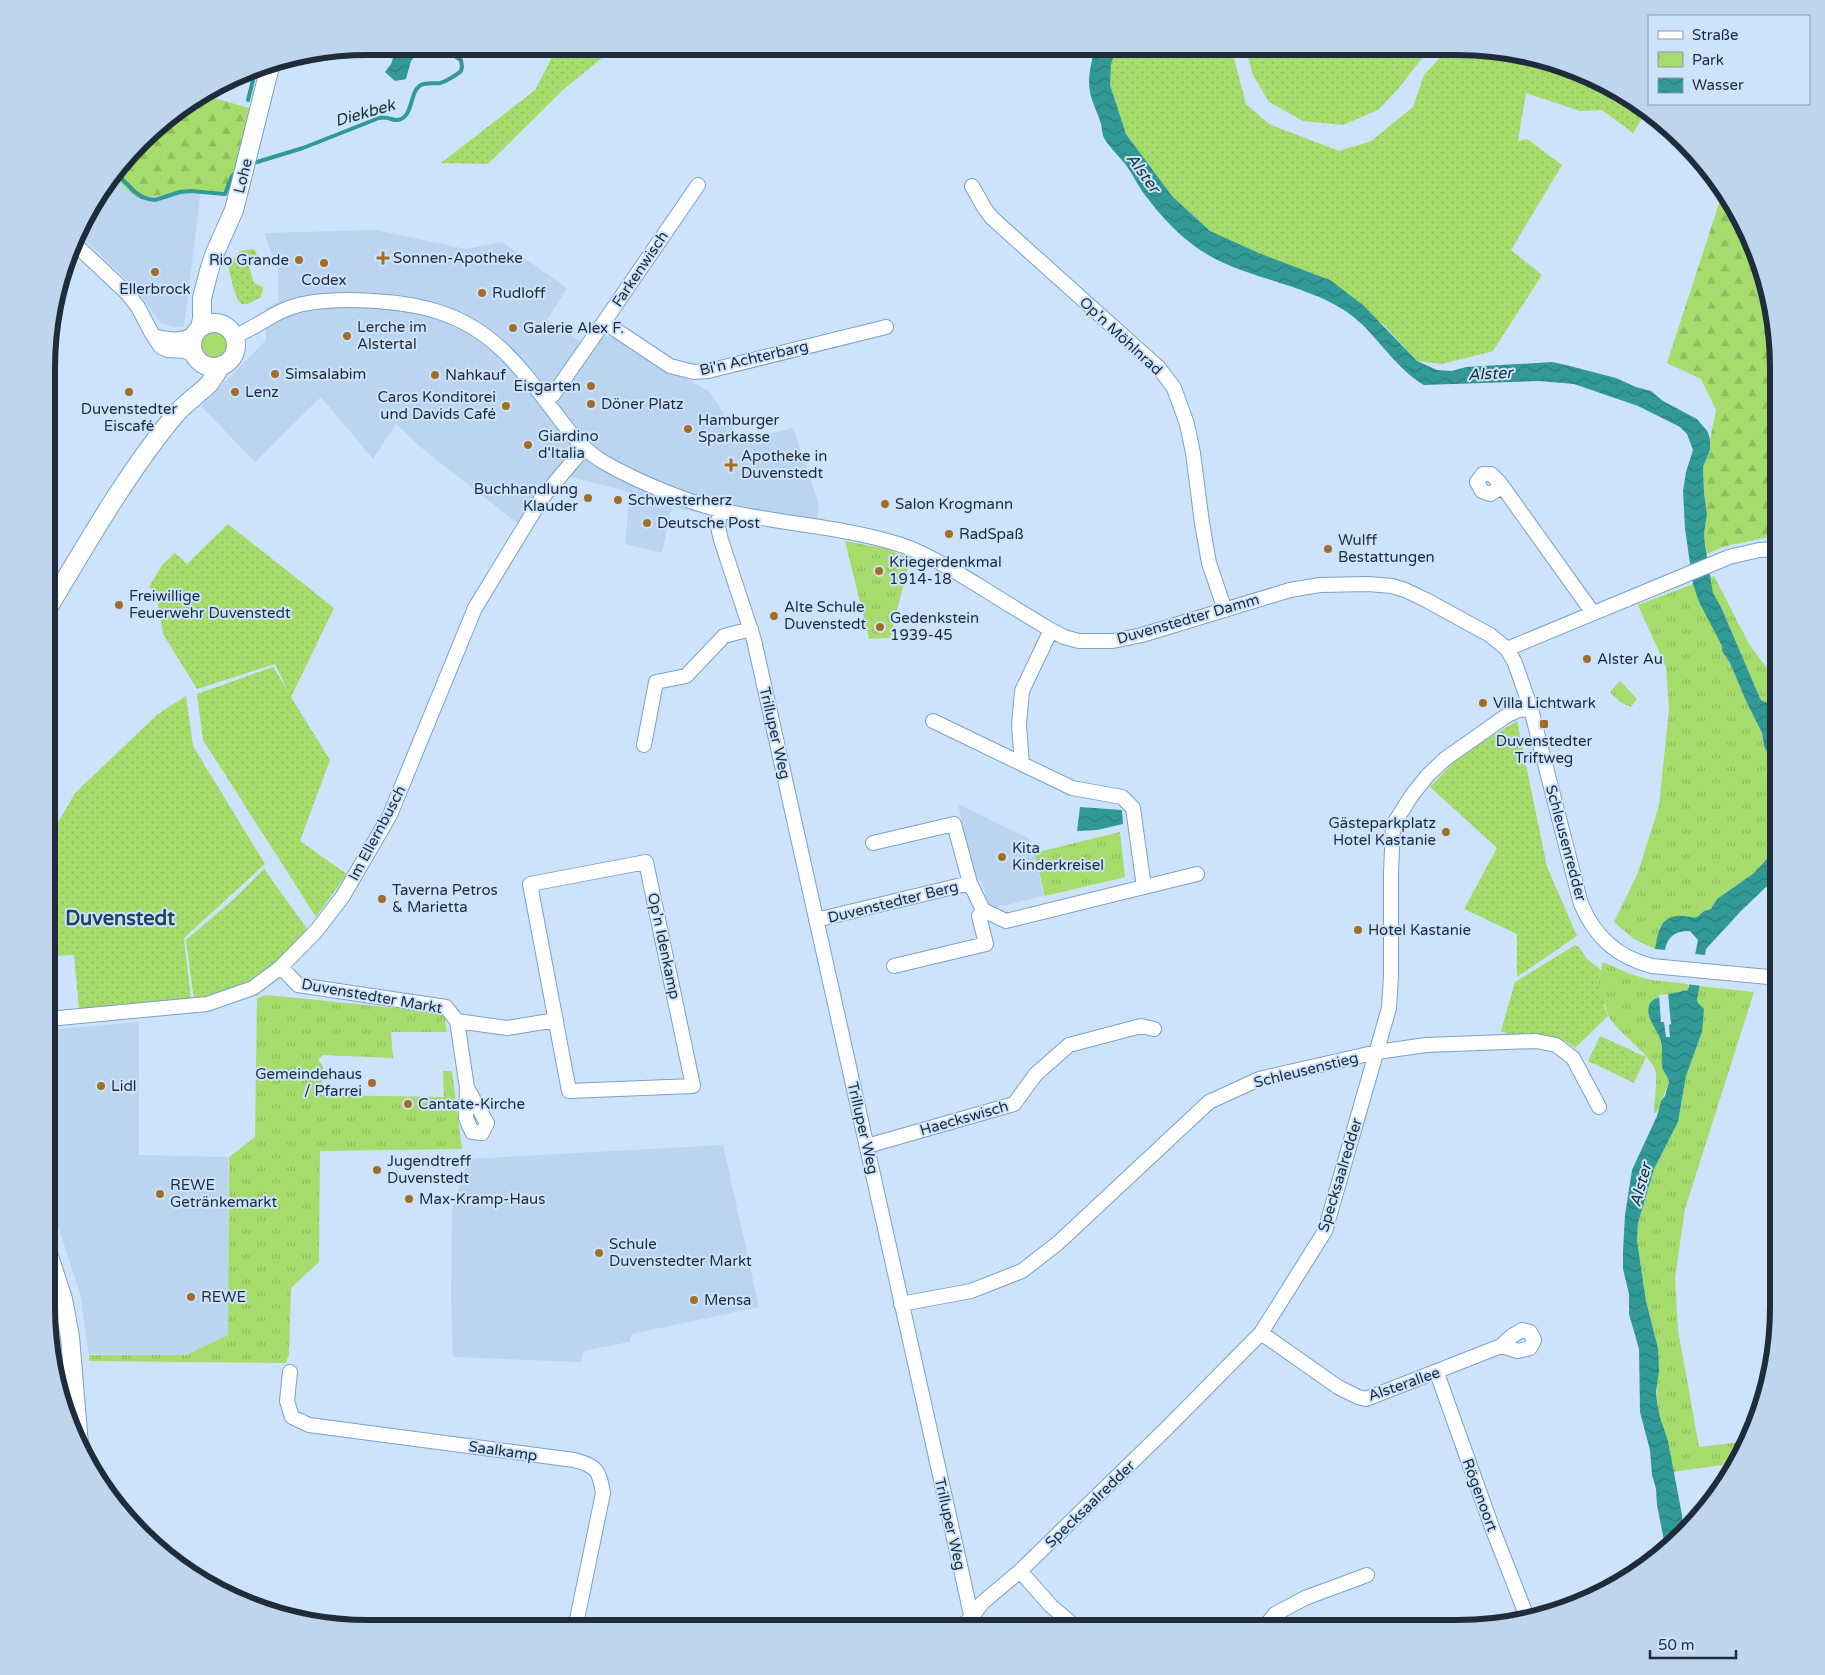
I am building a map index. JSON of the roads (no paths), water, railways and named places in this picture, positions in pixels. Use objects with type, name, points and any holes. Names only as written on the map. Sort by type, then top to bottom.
[{"type":"main road","name":"Lohe","points":[[197,331],[202,319],[202,298],[214,255],[234,210],[269,72]]},
{"type":"main road","name":"Lohe","points":[[206,286],[211,298],[213,313],[221,324]]},
{"type":"main road","points":[[195,395],[201,373],[196,358],[192,343],[197,331],[209,323],[221,324],[229,328],[234,336],[236,346],[229,362],[210,367],[196,358]]},
{"type":"main road","points":[[55,596],[86,544],[145,454],[176,414],[208,385],[222,365]]},
{"type":"main road","points":[[55,1273],[65,1308],[72,1356],[77,1422]]},
{"type":"street","name":"Farkenwisch","points":[[546,401],[553,395],[698,185]]},
{"type":"street","name":"Op'n Möhlnrad","points":[[972,186],[992,218],[1159,368],[1174,388],[1187,424],[1193,453],[1209,563],[1225,610]]},
{"type":"street","points":[[79,248],[128,294],[164,349],[185,351],[196,358]]},
{"type":"street","name":"Duvenstedter Damm","points":[[234,336],[295,306],[354,301],[412,306],[454,318],[488,337],[521,369],[584,448],[604,463],[690,500],[720,510],[841,531],[908,547],[942,563],[1051,630],[1064,637],[1079,641],[1112,641],[1142,635],[1290,590],[1320,585],[1368,584],[1392,586],[1405,590],[1468,622],[1490,635],[1507,649],[1522,679],[1531,709]]},
{"type":"street","name":"Bi'n Achterbarg","points":[[604,322],[670,366],[682,371],[694,372],[708,371],[886,327]]},
{"type":"street","points":[[154,336],[178,339],[186,338],[197,331]]},
{"type":"street","name":"Im Ellernbusch","points":[[55,1018],[207,1004],[253,988],[281,967],[317,930],[343,896],[390,816],[476,608],[542,498],[584,448]]},
{"type":"street","points":[[1500,483],[1593,613]]},
{"type":"street","name":"Trilluper Weg","points":[[720,510],[718,527],[751,629],[971,1620]]},
{"type":"street","points":[[1507,649],[1729,557],[1770,549]]},
{"type":"street","points":[[644,745],[656,682],[686,676],[724,636],[751,629]]},
{"type":"street","points":[[1022,764],[1019,725],[1022,691],[1051,630]]},
{"type":"street","name":"Schleusenredder","points":[[1531,709],[1559,822],[1586,914],[1601,938],[1613,948],[1634,960],[1652,966],[1717,974],[1770,977]]},
{"type":"street","name":"Specksaalredder","points":[[974,1620],[982,1603],[1020,1571],[1167,1428],[1261,1333],[1325,1231],[1389,1008],[1393,825],[1412,794],[1445,759],[1506,716],[1518,710],[1531,709]]},
{"type":"street","points":[[932,721],[1072,788],[1122,797],[1133,808],[1144,887]]},
{"type":"street","name":"Duvenstedter Berg","points":[[873,843],[954,824],[970,883],[983,910],[979,916],[986,944],[894,966]]},
{"type":"street","name":"Op'n Idenkamp","points":[[646,862],[693,1086],[570,1091],[556,1020],[530,884],[646,862]]},
{"type":"street","points":[[983,910],[1006,921],[1197,874]]},
{"type":"street","name":"Duvenstedter Berg","points":[[816,920],[970,883]]},
{"type":"street","name":"Duvenstedter Markt","points":[[281,967],[298,985],[446,1007],[457,1021],[467,1088]]},
{"type":"street","points":[[457,1021],[507,1028],[556,1020]]},
{"type":"street","name":"Haeckswisch","points":[[867,1146],[1014,1104],[1036,1074],[1068,1046],[1141,1026],[1154,1030]]},
{"type":"street","name":"Schleusenstieg","points":[[901,1304],[971,1291],[1022,1271],[1058,1244],[1209,1102],[1259,1079],[1377,1052],[1426,1045],[1520,1041],[1547,1042],[1563,1049],[1573,1058],[1600,1107]]},
{"type":"street","name":"Alsterallee","points":[[1261,1333],[1338,1387],[1366,1399],[1437,1373],[1501,1346]]},
{"type":"street","name":"Saalkamp","points":[[290,1372],[287,1401],[292,1417],[309,1425],[574,1460],[590,1464],[600,1476],[603,1493],[577,1620]]},
{"type":"street","name":"Rögenoort","points":[[1437,1373],[1493,1530],[1525,1612]]},
{"type":"street","points":[[1020,1571],[1051,1606],[1068,1620]]},
{"type":"street","points":[[1270,1620],[1275,1614],[1298,1602],[1366,1575]]},
{"type":"water","points":[[394,55],[416,55],[411,61],[406,79],[395,81],[385,72],[391,64]]},
{"type":"water","name":"Alster","points":[[1093,55],[1114,55],[1111,65],[1110,85],[1126,134],[1172,196],[1210,231],[1261,254],[1330,280],[1363,305],[1417,361],[1437,370],[1452,371],[1466,367],[1552,362],[1616,378],[1651,391],[1663,401],[1697,419],[1708,432],[1710,440],[1710,450],[1703,467],[1707,514],[1704,534],[1713,593],[1721,607],[1761,700],[1770,704],[1770,758],[1764,746],[1762,733],[1730,663],[1722,651],[1722,646],[1699,602],[1693,584],[1685,529],[1683,491],[1686,472],[1693,450],[1687,434],[1680,427],[1638,406],[1574,384],[1539,381],[1424,385],[1403,369],[1367,329],[1347,312],[1314,295],[1244,271],[1200,250],[1181,235],[1156,210],[1126,165],[1104,138],[1100,120],[1091,96],[1089,86]]},
{"type":"water","points":[[1080,807],[1122,810],[1123,824],[1097,830],[1077,831]]},
{"type":"water","name":"Alster","points":[[1770,856],[1770,884],[1741,911],[1706,949],[1697,1000],[1704,1009],[1702,1032],[1686,1076],[1678,1122],[1654,1169],[1638,1223],[1637,1241],[1646,1301],[1658,1348],[1657,1402],[1668,1441],[1682,1515],[1683,1523],[1664,1541],[1652,1475],[1650,1450],[1640,1412],[1639,1349],[1629,1314],[1629,1294],[1623,1269],[1625,1215],[1632,1170],[1657,1116],[1669,1082],[1662,1067],[1661,1042],[1649,1017],[1649,1007],[1651,1002],[1658,998],[1688,990],[1698,940],[1690,931],[1680,932],[1670,938],[1665,950],[1655,949],[1660,928],[1666,920],[1677,916],[1697,917],[1704,911],[1711,909],[1717,899],[1754,873]]},
{"type":"waterway","name":"Diekbek","points":[[257,162],[303,148],[379,118],[396,120],[403,118],[407,114],[417,88],[421,85],[442,82],[461,71],[461,60],[454,55]]},
{"type":"waterway","points":[[248,100],[254,77]]},
{"type":"waterway","points":[[120,177],[142,197],[155,200],[180,192],[191,191],[225,194],[232,176],[237,171]]},
{"type":"place","name":"Sonnen-Apotheke","points":[[383,258]]},
{"type":"place","name":"Rio Grande","points":[[299,260]]},
{"type":"place","name":"Codex","points":[[324,263]]},
{"type":"place","name":"Ellerbrock","points":[[155,272]]},
{"type":"place","name":"Rudloff","points":[[482,293]]},
{"type":"place","name":"Galerie Alex F.","points":[[513,328]]},
{"type":"place","name":"Lerche im Alstertal","points":[[347,336]]},
{"type":"place","name":"Simsalabim","points":[[275,374]]},
{"type":"place","name":"Nahkauf","points":[[435,375]]},
{"type":"place","name":"Eisgarten","points":[[591,386]]},
{"type":"place","name":"Duvenstedter Eiscafé","points":[[129,392]]},
{"type":"place","name":"Lenz","points":[[235,392]]},
{"type":"place","name":"Döner Platz","points":[[591,404]]},
{"type":"place","name":"Caros Konditorei und Davids Café","points":[[506,406]]},
{"type":"place","name":"Hamburger Sparkasse","points":[[688,429]]},
{"type":"place","name":"Giardino d'Italia","points":[[528,445]]},
{"type":"place","name":"Apotheke in Duvenstedt","points":[[731,465]]},
{"type":"place","name":"Buchhandlung Klauder","points":[[588,498]]},
{"type":"place","name":"Schwesterherz","points":[[618,500]]},
{"type":"place","name":"Salon Krogmann","points":[[885,504]]},
{"type":"place","name":"Deutsche Post","points":[[647,523]]},
{"type":"place","name":"RadSpaß","points":[[949,534]]},
{"type":"place","name":"Wulff Bestattungen","points":[[1328,549]]},
{"type":"place","name":"Kriegerdenkmal 1914-18","points":[[879,571]]},
{"type":"place","name":"Freiwillige Feuerwehr Duvenstedt","points":[[119,605]]},
{"type":"place","name":"Alte Schule Duvenstedt","points":[[774,616]]},
{"type":"place","name":"Gedenkstein 1939-45","points":[[880,627]]},
{"type":"place","name":"Alster Au","points":[[1587,659]]},
{"type":"place","name":"Villa Lichtwark","points":[[1483,703]]},
{"type":"place","name":"Duvenstedter Triftweg","points":[[1544,724]]},
{"type":"place","name":"Gästeparkplatz Hotel Kastanie","points":[[1446,832]]},
{"type":"place","name":"Kita Kinderkreisel","points":[[1002,857]]},
{"type":"place","name":"Taverna Petros & Marietta","points":[[382,899]]},
{"type":"place","name":"Hotel Kastanie","points":[[1358,930]]},
{"type":"place","name":"Gemeindehaus / Pfarrei","points":[[372,1083]]},
{"type":"place","name":"Lidl","points":[[101,1086]]},
{"type":"place","name":"Cantate-Kirche","points":[[408,1104]]},
{"type":"place","name":"Jugendtreff Duvenstedt","points":[[377,1170]]},
{"type":"place","name":"REWE Getränkemarkt","points":[[160,1194]]},
{"type":"place","name":"Max-Kramp-Haus","points":[[409,1199]]},
{"type":"place","name":"Schule Duvenstedter Markt","points":[[599,1253]]},
{"type":"place","name":"REWE","points":[[191,1297]]},
{"type":"place","name":"Mensa","points":[[694,1300]]},
{"type":"district","name":"Duvenstedt","points":[[120,919]]}]
